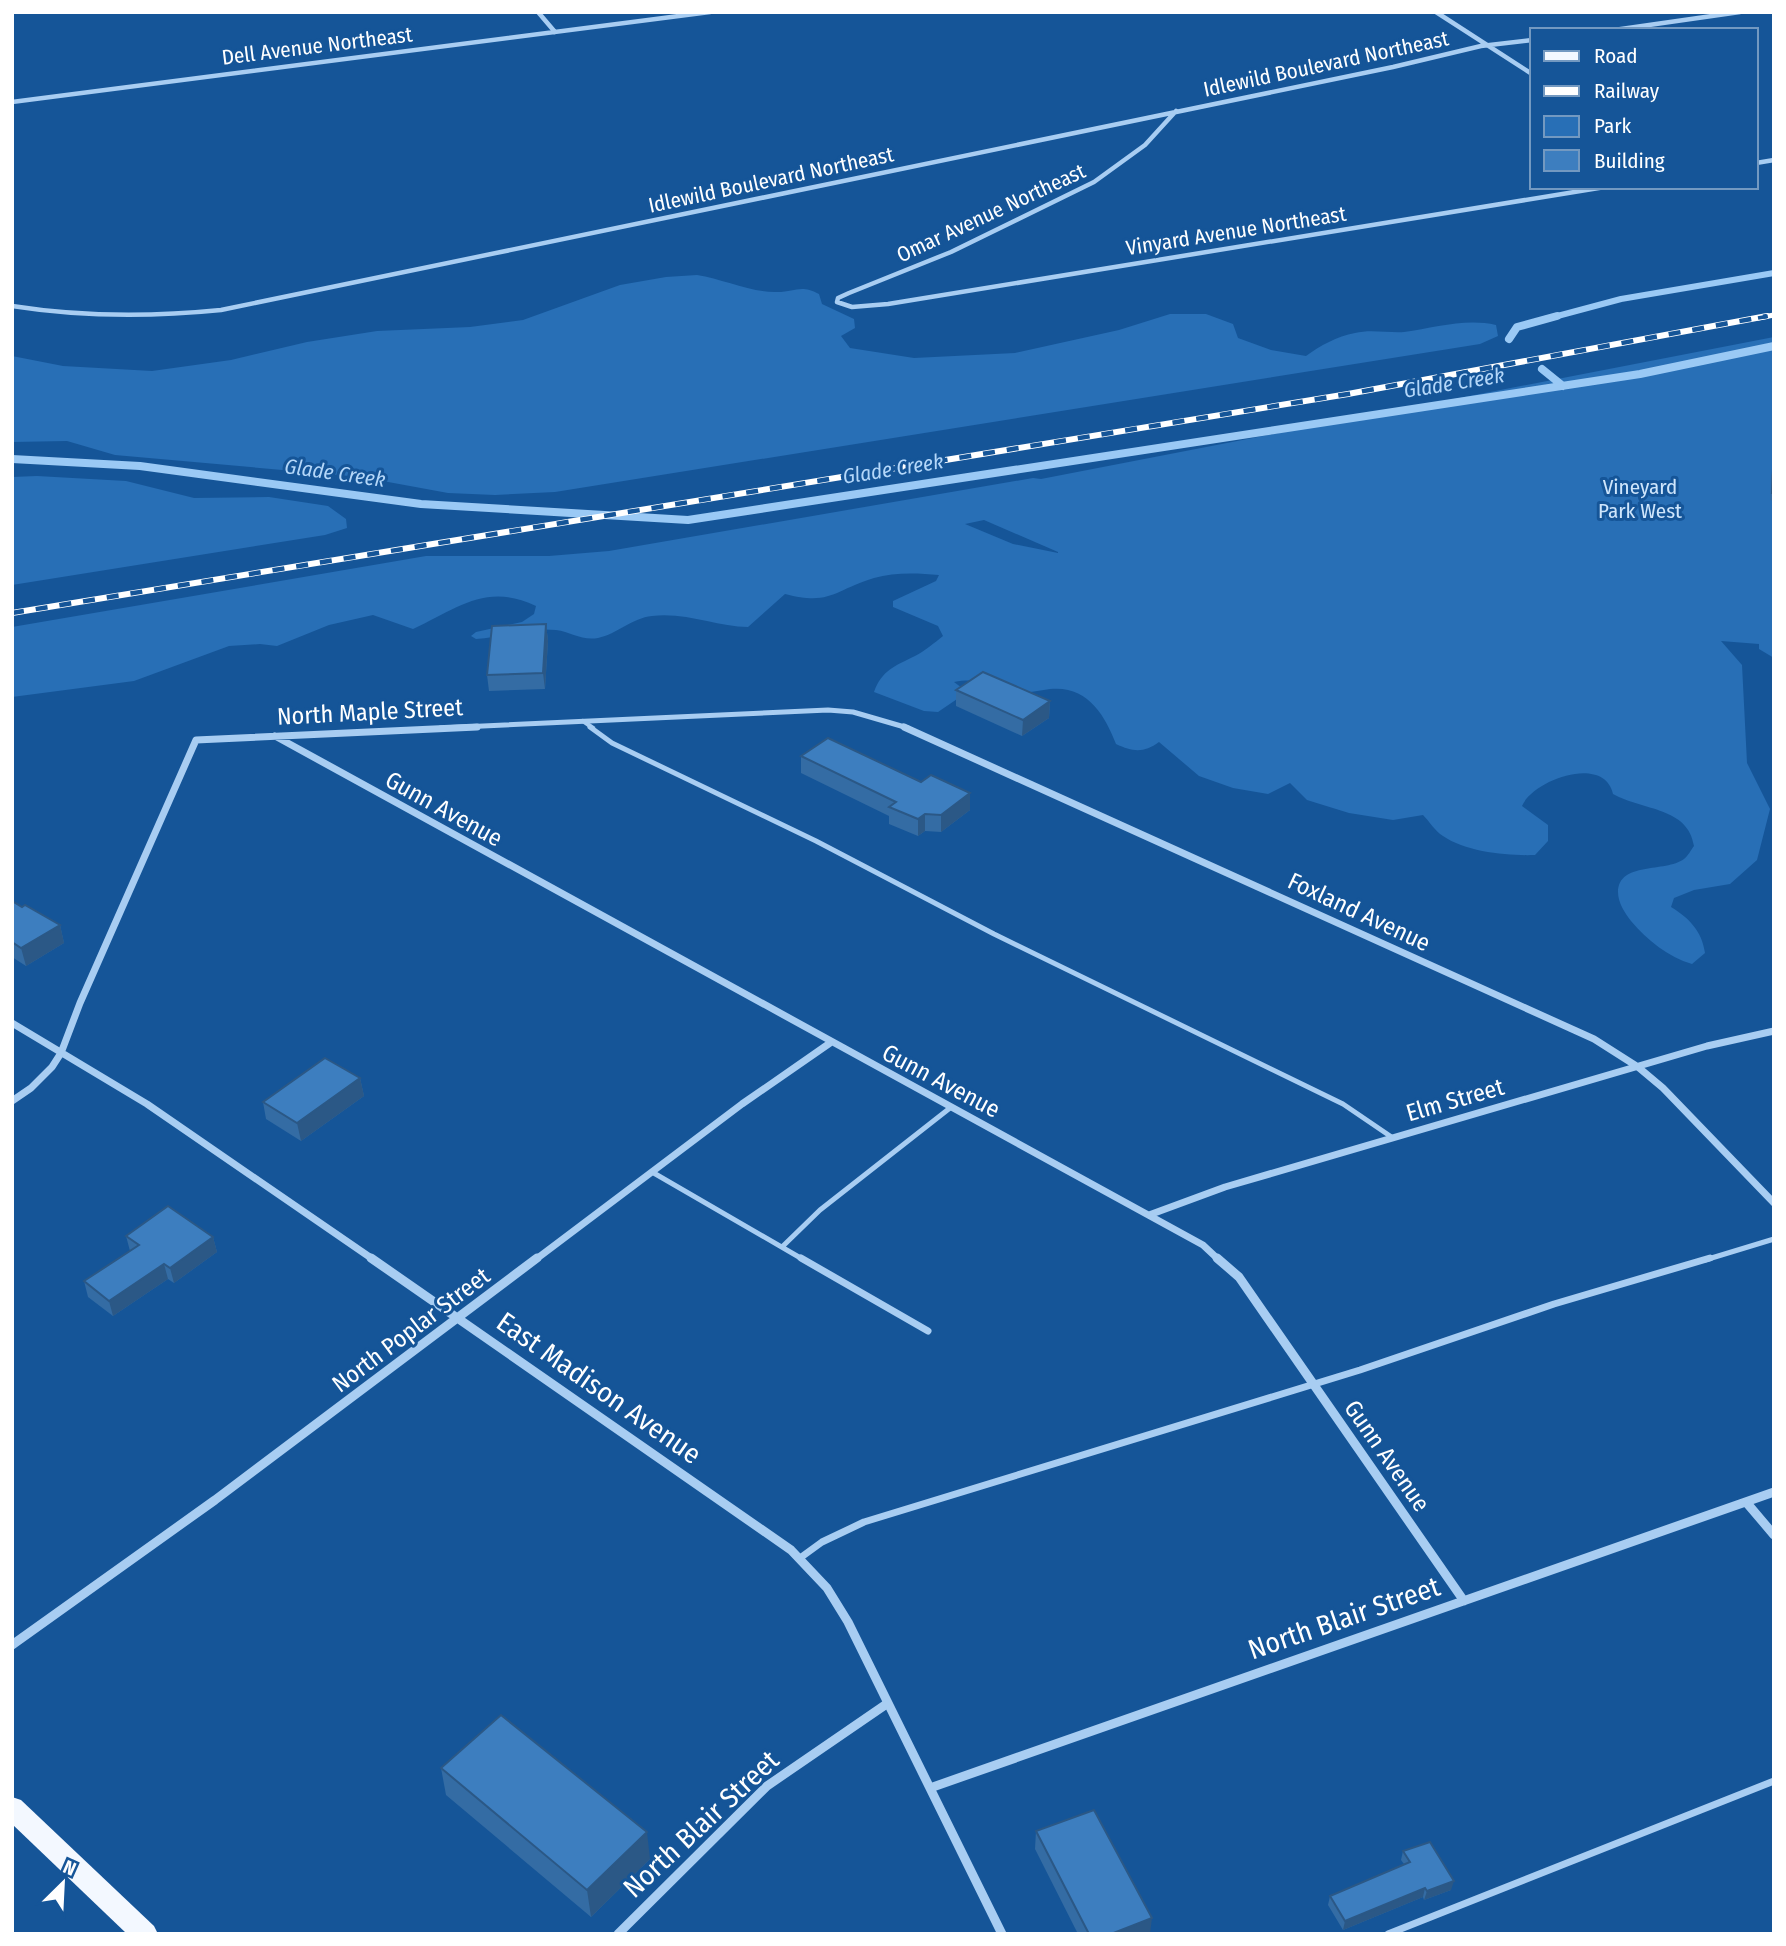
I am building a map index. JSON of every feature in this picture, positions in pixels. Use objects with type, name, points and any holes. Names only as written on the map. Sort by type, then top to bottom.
[{"type":"main road","points":[[12,1808],[145,1934]]},
{"type":"street","points":[[538,12],[555,32]]},
{"type":"street","name":"Dell Avenue Northeast","points":[[12,102],[710,12]]},
{"type":"street","points":[[1436,12],[1530,73]]},
{"type":"street","points":[[1628,28],[1740,12]]},
{"type":"street","name":"Idlewild Boulevard Northeast","points":[[12,306],[69,313],[144,315],[221,310],[1486,45],[1530,40]]},
{"type":"street","name":"Omar Avenue Northeast","points":[[873,305],[846,307],[837,302],[838,298],[859,288],[974,242],[1097,181],[1132,159],[1157,135],[1176,111]]},
{"type":"street","name":"Vinyard Avenue Northeast","points":[[873,305],[1593,189]]},
{"type":"street","name":"North Maple Street","points":[[61,1053],[80,1003],[196,740],[828,710],[886,720]]},
{"type":"street","name":"Foxland Avenue","points":[[886,720],[1191,855],[1594,1039],[1638,1066],[1663,1088],[1774,1203]]},
{"type":"street","name":"Gunn Avenue","points":[[274,736],[1203,1245],[1230,1267],[1464,1601]]},
{"type":"street","name":"East Madison Avenue","points":[[12,1023],[146,1104],[459,1318],[800,1558],[827,1588],[848,1622],[1002,1934]]},
{"type":"street","name":"Elm Street","points":[[1149,1215],[1225,1187],[1638,1066],[1774,1031]]},
{"type":"street","name":"North Poplar Street","points":[[12,1645],[215,1500],[743,1104],[830,1043]]},
{"type":"street","points":[[12,1101],[52,1067],[61,1053]]},
{"type":"street","name":"North Blair Street","points":[[930,1788],[1774,1492]]},
{"type":"street","points":[[1746,1502],[1774,1535]]},
{"type":"street","name":"North Blair Street","points":[[618,1934],[767,1786],[888,1703]]},
{"type":"lane","points":[[583,721],[612,743],[816,841],[993,934],[1343,1104],[1394,1138]]},
{"type":"lane","points":[[783,1246],[820,1210],[950,1108]]},
{"type":"lane","points":[[652,1172],[928,1331]]},
{"type":"lane","points":[[800,1558],[822,1542],[864,1522],[1314,1384],[1554,1304],[1774,1239]]},
{"type":"lane","points":[[1388,1934],[1774,1781]]},
{"type":"green space","points":[[697,275],[767,292],[802,289],[813,291],[819,294],[822,304],[854,319],[855,328],[841,336],[850,348],[914,358],[1015,353],[1119,330],[1170,314],[1206,314],[1233,324],[1238,338],[1271,350],[1306,356],[1335,339],[1361,332],[1404,332],[1450,324],[1484,323],[1496,325],[1498,336],[1480,344],[555,492],[495,495],[448,493],[361,477],[115,455],[67,441],[12,442],[12,356],[63,366],[152,371],[231,360],[307,342],[377,331],[470,327],[523,320],[620,285]]},
{"type":"green space","name":"Vineyard Park West","points":[[1774,337],[1774,658],[1759,649],[1759,644],[1721,641],[1742,665],[1747,763],[1770,809],[1757,860],[1730,884],[1694,890],[1674,898],[1671,907],[1694,926],[1705,953],[1692,964],[1666,952],[1631,921],[1618,896],[1620,882],[1626,876],[1676,863],[1685,858],[1694,846],[1690,833],[1674,817],[1613,794],[1607,782],[1597,775],[1568,775],[1553,780],[1529,796],[1522,806],[1548,825],[1548,841],[1535,855],[1500,854],[1452,841],[1437,831],[1423,815],[1393,820],[1349,813],[1307,800],[1290,783],[1268,794],[1233,788],[1199,776],[1159,742],[1138,750],[1116,744],[1093,704],[1074,692],[1063,689],[1018,692],[986,682],[954,682],[962,688],[963,695],[938,712],[924,711],[874,692],[881,678],[890,670],[922,652],[943,636],[938,626],[893,607],[893,601],[936,581],[939,575],[882,576],[823,597],[785,594],[748,627],[677,616],[652,616],[592,639],[546,629],[476,639],[471,636],[476,632],[522,622],[534,614],[536,606],[518,599],[487,597],[458,607],[413,629],[373,615],[329,625],[277,646],[229,646],[134,681],[12,697],[12,627],[426,556],[549,556],[609,551],[1033,478],[1041,479]],"holes":[[[984,520],[1058,552],[1013,544],[965,524]]]},
{"type":"green space","points":[[12,477],[126,481],[194,498],[269,497],[328,506],[346,519],[347,528],[325,535],[12,585]]},
{"type":"building","points":[[1773,469],[1774,493],[1772,493]]},
{"type":"building","points":[[546,624],[543,673],[487,675],[492,626]]},
{"type":"building","points":[[983,672],[1050,701],[1023,720],[956,690]]},
{"type":"building","points":[[828,738],[921,782],[931,775],[970,793],[941,815],[925,814],[918,819],[889,807],[896,802],[801,756]]},
{"type":"building","points":[[12,901],[22,907],[25,905],[60,925],[21,948],[12,942]]},
{"type":"building","points":[[325,1058],[360,1078],[297,1123],[263,1102]]},
{"type":"building","points":[[168,1206],[213,1237],[170,1268],[164,1264],[109,1301],[84,1281],[139,1245],[126,1236]]},
{"type":"building","points":[[501,1715],[647,1832],[587,1890],[441,1768]]},
{"type":"building","points":[[1094,1810],[1152,1918],[1111,1934],[1089,1934],[1036,1831]]},
{"type":"building","points":[[1430,1842],[1454,1881],[1427,1891],[1425,1888],[1345,1921],[1330,1896],[1410,1862],[1403,1851]]},
{"type":"waterway","points":[[1550,318],[1621,299],[1774,273]]},
{"type":"waterway","points":[[1509,339],[1517,327],[1557,316]]},
{"type":"waterway","name":"Glade Creek","points":[[1563,386],[1640,374],[1774,346]]},
{"type":"waterway","points":[[1542,369],[1563,386]]},
{"type":"waterway","name":"Glade Creek","points":[[12,459],[140,466],[421,504],[688,520],[1563,386]]},
{"type":"railway","points":[[1758,318],[1774,315]]},
{"type":"railway","points":[[12,613],[1348,394],[1767,316]]}]
